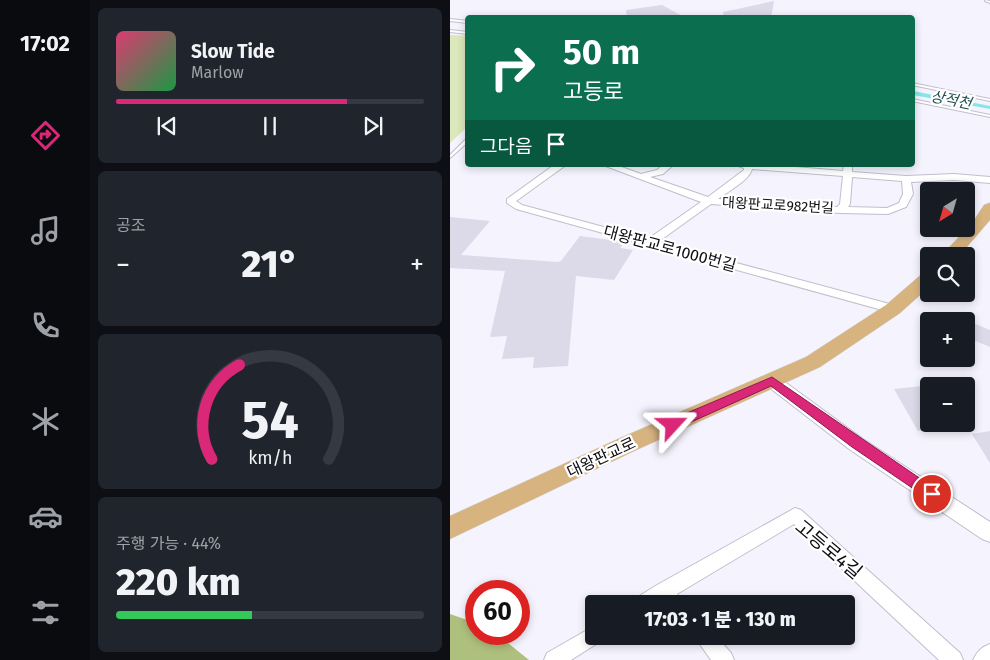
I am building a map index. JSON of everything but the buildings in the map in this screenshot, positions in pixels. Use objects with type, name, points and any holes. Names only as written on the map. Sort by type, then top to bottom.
[{"type":"main road","points":[[959,247],[980,225],[990,208]]},
{"type":"main road","name":"대왕판교로","points":[[450,528],[626,445],[813,362],[893,309],[920,285]]},
{"type":"street","name":"대왕판교로1000번길","points":[[557,167],[510,201],[519,207],[893,309]]},
{"type":"street","name":"대왕판교로982번길","points":[[612,167],[709,201],[840,210],[845,204],[847,170]]},
{"type":"street","points":[[638,177],[660,172],[666,167]]},
{"type":"street","name":"대왕판교로982번길","points":[[650,242],[738,182],[748,171],[745,167]]},
{"type":"street","name":"대왕판교로982번길","points":[[770,167],[847,170],[906,179],[954,177],[990,180]]},
{"type":"street","points":[[840,210],[888,211],[903,205],[908,194],[906,179]]},
{"type":"street","points":[[772,381],[856,444],[990,533]]},
{"type":"street","name":"고등로4길","points":[[673,595],[795,516],[953,660]]},
{"type":"street","points":[[554,660],[585,641]]},
{"type":"street","points":[[711,645],[724,660]]},
{"type":"street","points":[[983,660],[990,652]]},
{"type":"lane","points":[[986,0],[990,2]]},
{"type":"lane","points":[[450,20],[465,22]]},
{"type":"lane","points":[[450,31],[465,33]]},
{"type":"lane","points":[[915,85],[990,100]]},
{"type":"lane","points":[[915,101],[990,116]]},
{"type":"lane","points":[[450,156],[465,142]]},
{"type":"lane","points":[[450,148],[459,148]]},
{"type":"green space","points":[[450,35],[465,36],[465,129],[450,143]]},
{"type":"green space","points":[[450,614],[465,619],[465,645],[511,645],[529,660],[450,660]]},
{"type":"water","name":"상적천","points":[[915,91],[990,106],[990,109],[915,95]]},
{"type":"route","points":[[673,425],[772,381],[856,444],[932,494]]}]
